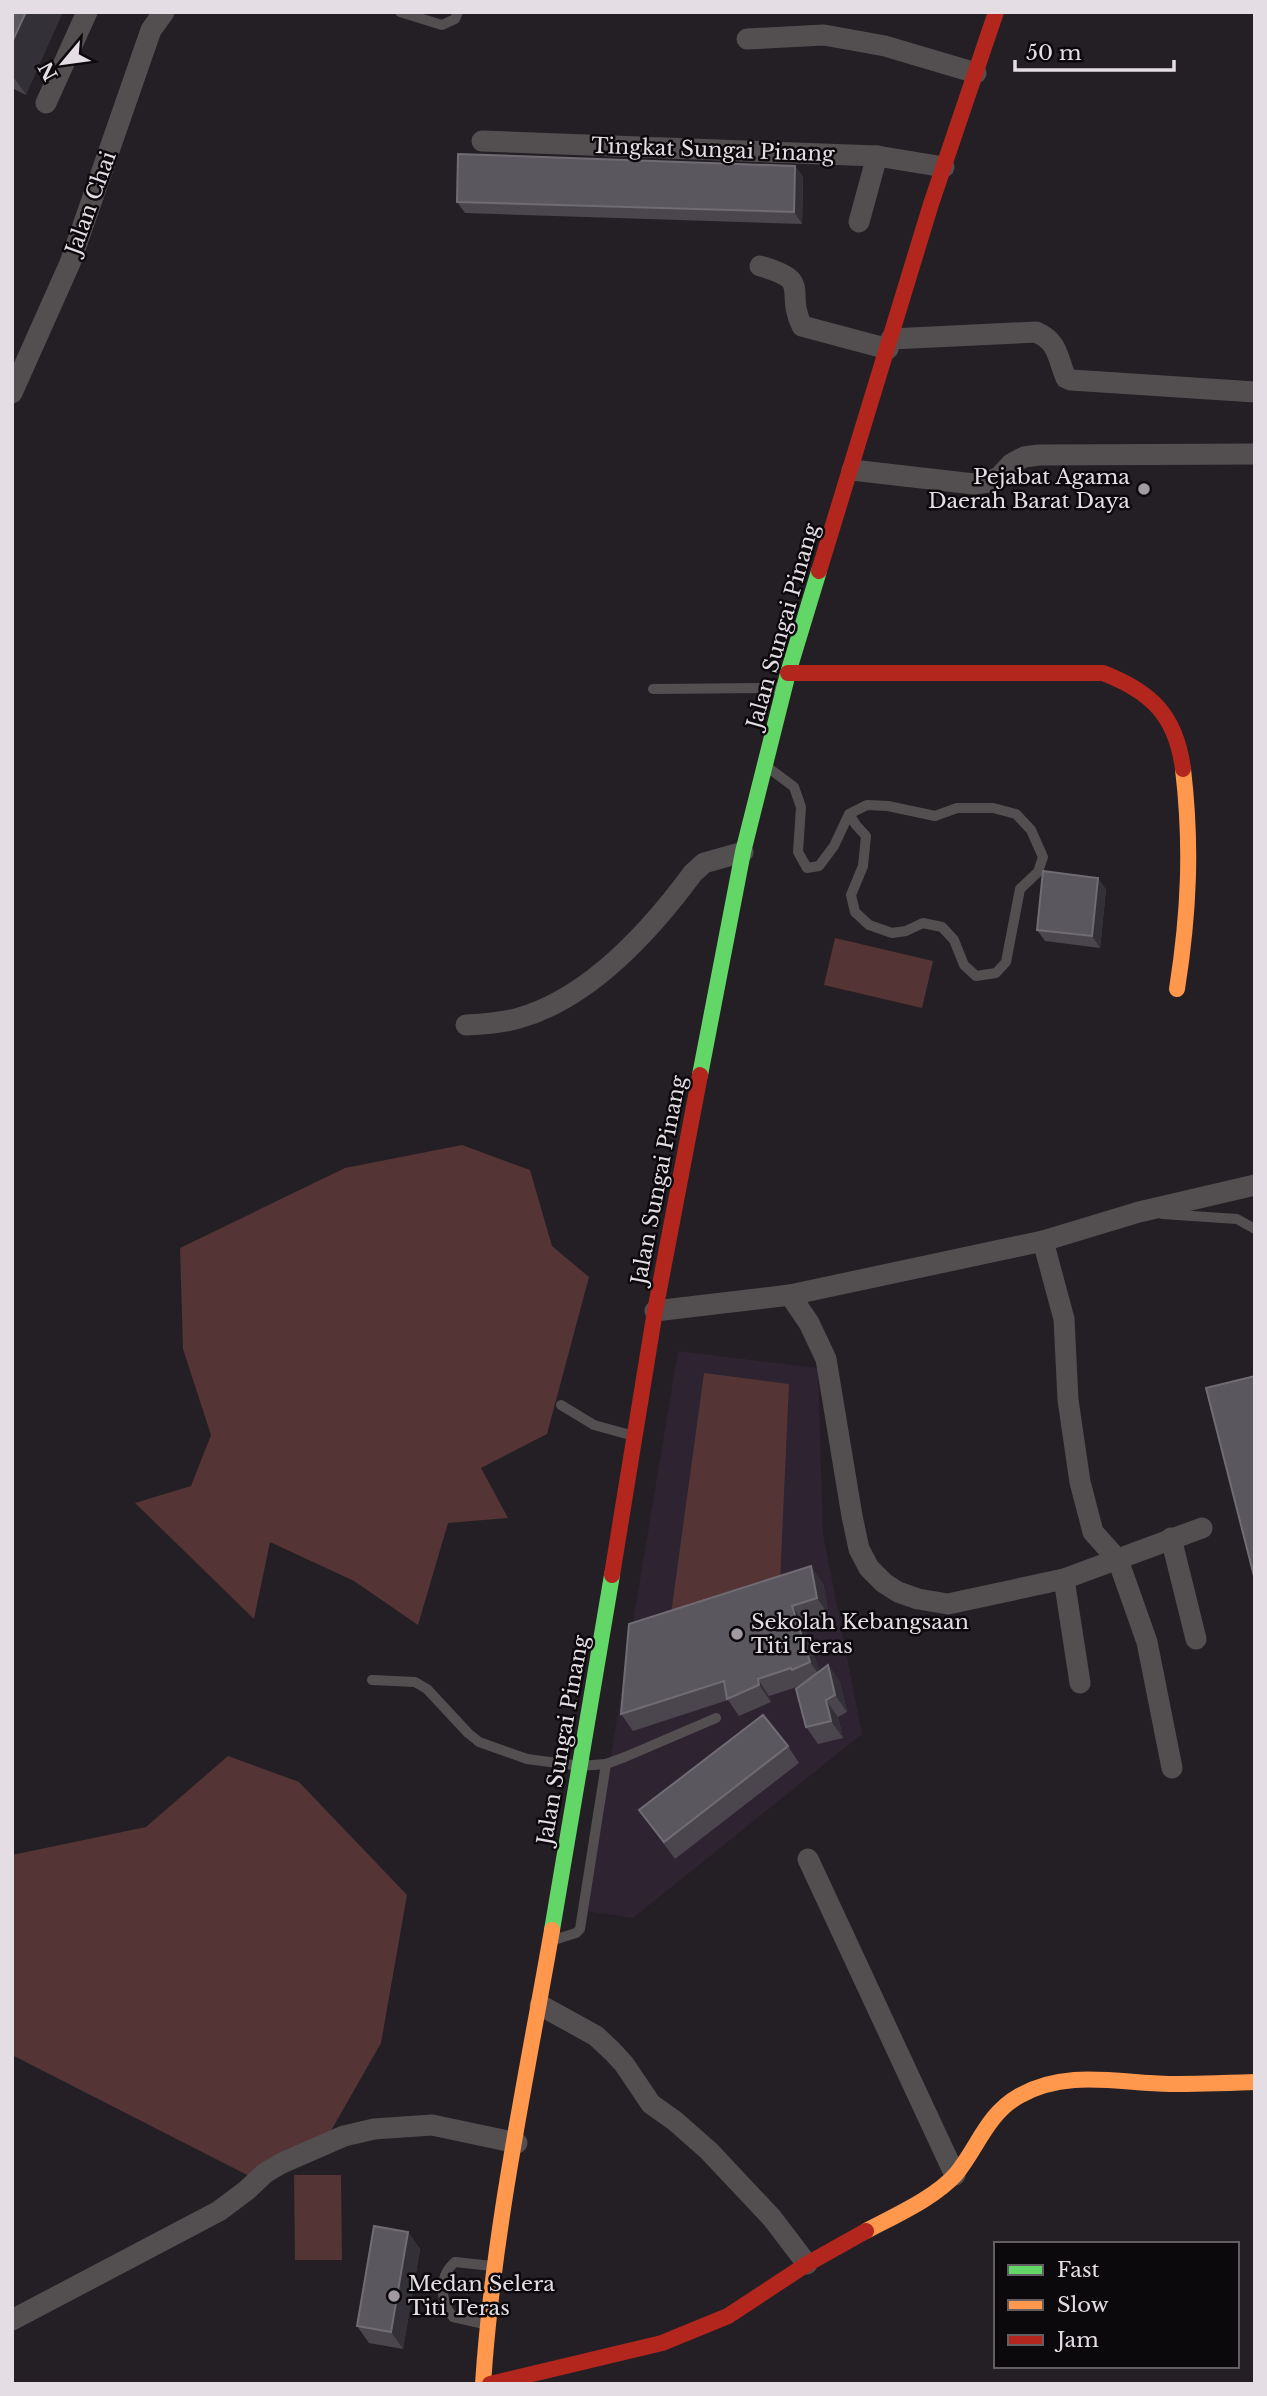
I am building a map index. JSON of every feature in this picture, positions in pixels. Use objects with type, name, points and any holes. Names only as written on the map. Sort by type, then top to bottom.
[{"type":"main road","name":"Jalan Sungai Pinang","points":[[483,2384],[487,2325],[496,2267],[655,1311],[743,852],[787,680],[944,167],[996,12]]},
{"type":"main road","points":[[787,680],[1102,673],[1129,682],[1152,699],[1170,722],[1181,748],[1189,809],[1191,869],[1187,929],[1177,989]]},
{"type":"main road","points":[[490,2384],[662,2343],[728,2316],[807,2264],[924,2199],[955,2175],[991,2119],[1017,2097],[1040,2086],[1069,2079],[1168,2084],[1255,2082]]},
{"type":"street","points":[[46,103],[87,12]]},
{"type":"street","name":"Jalan Chai","points":[[12,393],[69,263],[151,30],[164,12]]},
{"type":"street","points":[[747,39],[824,35],[885,46],[976,73]]},
{"type":"street","name":"Tingkat Sungai Pinang","points":[[482,141],[877,156],[944,167]]},
{"type":"street","points":[[859,222],[877,156]]},
{"type":"street","points":[[760,266],[789,276],[794,284],[802,326],[889,344],[1036,332],[1047,337],[1054,345],[1066,378],[1071,380],[1255,392]]},
{"type":"street","points":[[852,470],[974,484],[989,482],[999,477],[1011,464],[1024,457],[1039,455],[1255,454]]},
{"type":"street","points":[[466,1025],[520,1018],[544,1009],[581,987],[630,947],[704,863],[743,852]]},
{"type":"street","points":[[655,1311],[790,1295],[1043,1241],[1139,1212],[1255,1185]]},
{"type":"street","points":[[1043,1241],[1064,1319],[1068,1400],[1080,1482],[1093,1532],[1118,1560],[1147,1642],[1172,1768]]},
{"type":"street","points":[[790,1295],[809,1323],[827,1359],[859,1549],[869,1568],[898,1592],[918,1599],[948,1604],[1064,1579],[1202,1528]]},
{"type":"street","points":[[1171,1538],[1196,1639]]},
{"type":"street","points":[[1064,1579],[1080,1683]]},
{"type":"street","points":[[808,1859],[955,2175]]},
{"type":"street","points":[[540,2005],[596,2036],[612,2051],[651,2104],[709,2151],[772,2218],[807,2264]]},
{"type":"street","points":[[12,2320],[148,2246],[219,2211],[273,2168],[344,2136],[374,2129],[432,2125],[517,2143]]},
{"type":"lane","points":[[400,12],[442,25],[455,19],[458,12]]},
{"type":"lane","points":[[653,689],[787,680]]},
{"type":"lane","points":[[765,765],[794,786],[801,807],[798,852],[807,868],[819,866],[834,846],[849,814],[867,805],[888,806],[935,816],[957,808],[993,808],[1016,814],[1031,830],[1043,857],[1038,872],[1020,889],[1006,962],[996,973],[976,976],[964,965],[954,940],[942,927],[923,923],[906,931],[892,933],[869,925],[855,912],[850,895],[863,866],[866,836],[849,814]]},
{"type":"lane","points":[[1139,1212],[1237,1219],[1255,1229]]},
{"type":"lane","points":[[561,1405],[594,1425],[636,1437]]},
{"type":"lane","points":[[372,1680],[401,1680],[421,1685],[480,1742],[527,1759],[580,1766],[606,1764],[716,1718]]},
{"type":"lane","points":[[551,1941],[576,1933],[580,1929],[606,1764]]},
{"type":"lane","points":[[487,2325],[453,2317],[443,2301],[442,2293],[447,2273],[455,2262],[496,2267]]},
{"type":"shaded area","points":[[835,938],[933,961],[922,1008],[824,985]]},
{"type":"shaded area","points":[[462,1145],[530,1170],[552,1246],[589,1277],[547,1434],[481,1468],[508,1518],[448,1523],[418,1625],[354,1581],[270,1542],[254,1619],[135,1503],[191,1486],[211,1435],[183,1349],[180,1248],[345,1168]]},
{"type":"shaded area","name":"Sekolah Kebangsaan Titi Teras","points":[[678,1351],[818,1368],[823,1534],[862,1734],[633,1918],[585,1911]]},
{"type":"shaded area","points":[[704,1373],[789,1384],[780,1582],[671,1614]]},
{"type":"shaded area","points":[[228,1756],[299,1782],[407,1895],[381,2043],[324,2143],[257,2180],[12,2055],[12,1855],[146,1827]]},
{"type":"shaded area","points":[[294,2175],[341,2175],[342,2260],[295,2260]]},
{"type":"building","points":[[12,12],[26,12],[12,42]]},
{"type":"building","points":[[458,154],[795,166],[794,212],[457,202]]},
{"type":"building","points":[[1043,871],[1098,878],[1092,936],[1037,930]]},
{"type":"building","points":[[1255,1376],[1255,1580],[1206,1388]]},
{"type":"building","points":[[811,1566],[817,1598],[792,1606],[810,1662],[758,1679],[759,1685],[727,1699],[724,1681],[621,1714],[629,1624]]},
{"type":"building","points":[[828,1665],[835,1695],[826,1700],[831,1721],[806,1727],[796,1689]]},
{"type":"building","points":[[763,1715],[788,1746],[664,1842],[639,1810]]},
{"type":"building","points":[[374,2226],[408,2232],[391,2332],[357,2326]]},
{"type":"traffic: fast","points":[[700,1075],[743,852],[788,673],[819,571]]},
{"type":"traffic: fast","points":[[552,1930],[612,1575]]},
{"type":"traffic: slow","points":[[1177,989],[1188,879],[1188,825],[1183,769]]},
{"type":"traffic: slow","points":[[483,2384],[502,2213],[552,1930]]},
{"type":"traffic: slow","points":[[866,2231],[914,2206],[947,2183],[964,2164],[999,2112],[1019,2096],[1037,2088],[1074,2080],[1170,2084],[1255,2082]]},
{"type":"traffic: jam","points":[[819,571],[931,204],[996,12]]},
{"type":"traffic: jam","points":[[788,673],[1103,673],[1135,689],[1159,708],[1174,734],[1183,769]]},
{"type":"traffic: jam","points":[[612,1575],[655,1311],[700,1075]]},
{"type":"traffic: jam","points":[[490,2384],[662,2343],[728,2316],[807,2264],[866,2231]]},
{"type":"place","name":"Pejabat Agama Daerah Barat Daya","points":[[1144,489]]},
{"type":"place","name":"Sekolah Kebangsaan Titi Teras","points":[[737,1634]]},
{"type":"place","name":"Medan Selera Titi Teras","points":[[394,2296]]}]
